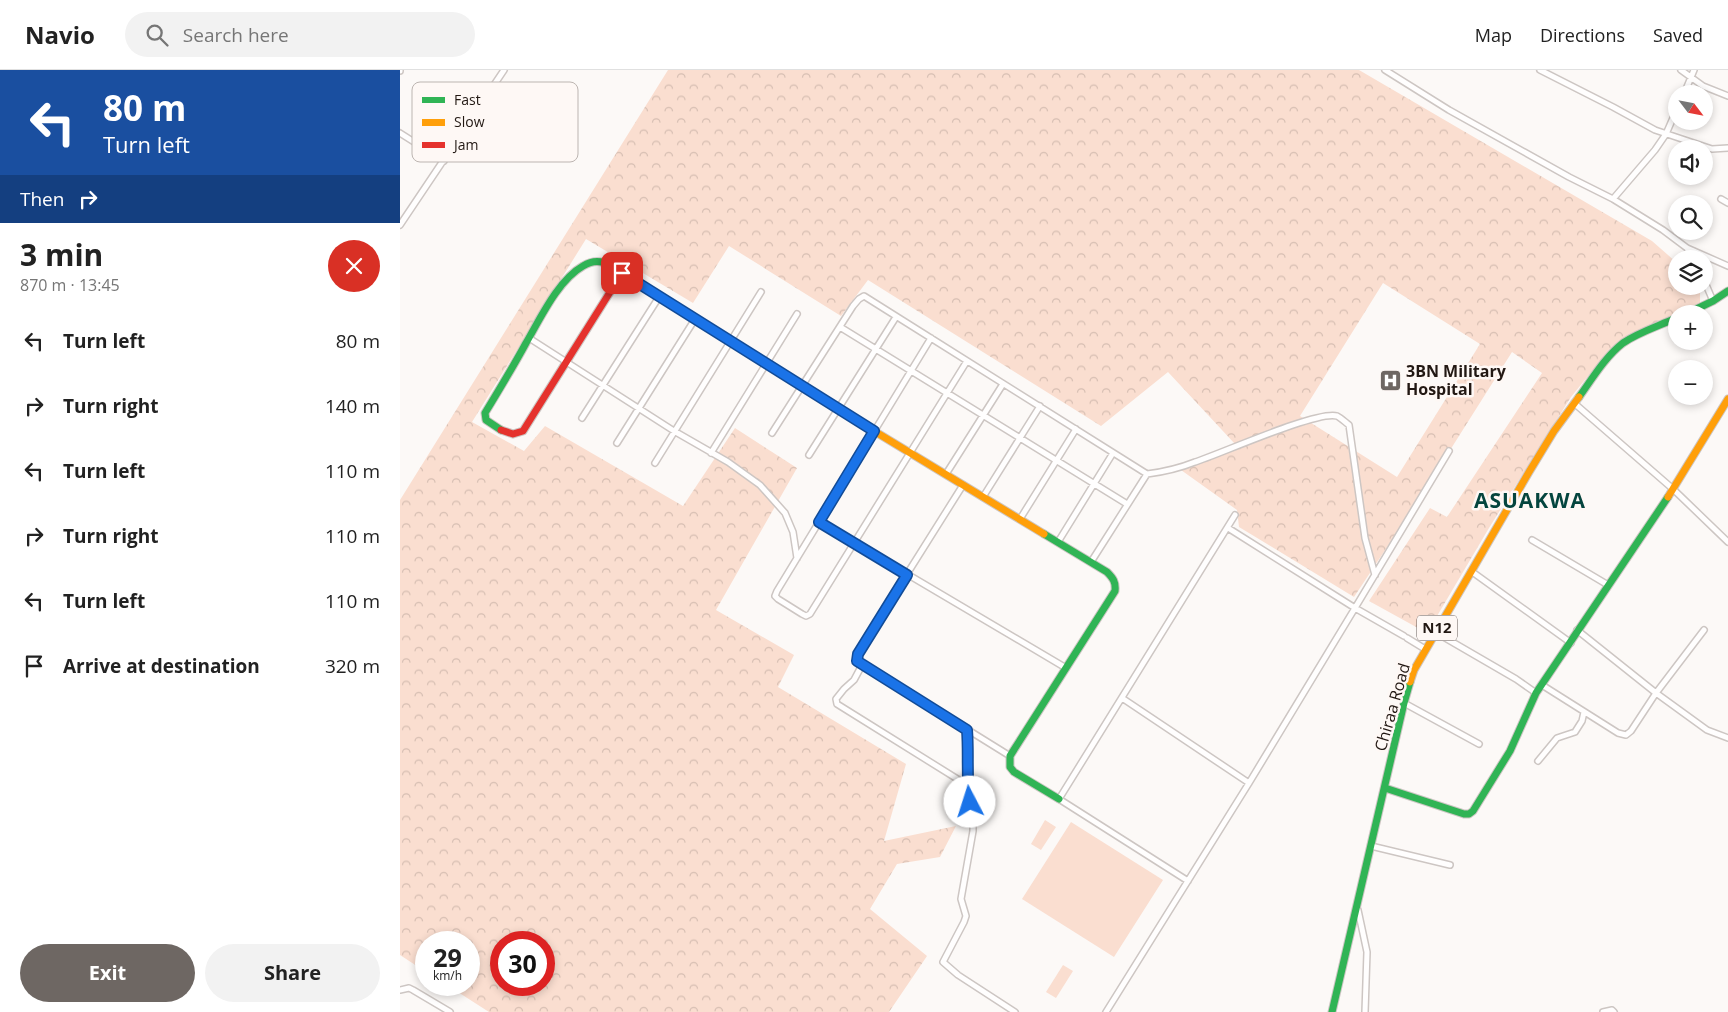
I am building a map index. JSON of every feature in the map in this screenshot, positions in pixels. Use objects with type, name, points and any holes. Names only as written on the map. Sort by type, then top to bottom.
[{"type":"main road","points":[[622,273],[523,431],[517,435],[512,435],[486,420],[485,413],[556,293],[585,264],[593,261],[602,261],[622,273],[659,297],[766,363],[838,409],[1107,572],[1114,578],[1115,591],[1010,756],[1010,767],[1014,772],[1059,800]]},
{"type":"main road","points":[[1705,305],[1728,291]]},
{"type":"main road","name":"Chiraa Road","points":[[1332,1012],[1404,703],[1414,670],[1529,472],[1599,369],[1622,344],[1668,322]]},
{"type":"main road","points":[[1385,788],[1464,814],[1469,814],[1478,804],[1510,751],[1536,693],[1673,489],[1728,399]]},
{"type":"street","points":[[496,82],[504,70]]},
{"type":"street","points":[[1540,70],[1613,106],[1655,130],[1712,149],[1728,148]]},
{"type":"street","points":[[1681,70],[1703,86],[1728,96]]},
{"type":"street","points":[[1688,85],[1694,70]]},
{"type":"street","points":[[1388,71],[1449,110],[1569,177],[1613,199],[1663,230],[1687,248],[1728,266]]},
{"type":"street","points":[[1613,199],[1655,150],[1668,129]]},
{"type":"street","points":[[400,133],[412,141]]},
{"type":"street","points":[[400,225],[443,162]]},
{"type":"street","points":[[1721,199],[1728,203]]},
{"type":"street","points":[[654,463],[761,292]]},
{"type":"street","points":[[1710,295],[1713,301]]},
{"type":"street","points":[[772,433],[853,306],[859,298],[864,296],[1147,474],[1193,463],[1286,427],[1324,416],[1336,416],[1349,426],[1365,538],[1375,575]]},
{"type":"street","points":[[582,418],[659,297]]},
{"type":"street","points":[[712,453],[797,314]]},
{"type":"street","points":[[810,455],[896,317]]},
{"type":"street","points":[[617,443],[695,319]]},
{"type":"street","points":[[840,327],[1127,504]]},
{"type":"street","points":[[529,338],[760,485],[785,513],[793,532],[797,558]]},
{"type":"street","points":[[931,338],[797,558],[775,596],[778,599],[806,616],[810,614],[967,361]]},
{"type":"street","points":[[946,474],[1003,384]]},
{"type":"street","points":[[1574,404],[1673,489],[1728,542]]},
{"type":"street","points":[[983,497],[1040,406]]},
{"type":"street","points":[[1020,519],[1076,429]]},
{"type":"street","points":[[1106,1012],[1249,784],[1449,451]]},
{"type":"street","points":[[1058,542],[1113,453]]},
{"type":"street","points":[[1091,562],[1147,474]]},
{"type":"street","points":[[963,485],[858,654],[857,661],[1010,756]]},
{"type":"street","points":[[1188,882],[1059,800],[1235,516]]},
{"type":"street","points":[[819,522],[1066,668]]},
{"type":"street","points":[[1228,528],[1355,608],[1425,649]]},
{"type":"street","points":[[1532,540],[1608,585]]},
{"type":"street","points":[[1470,571],[1570,643]]},
{"type":"street","points":[[1578,630],[1656,693],[1706,730],[1728,738]]},
{"type":"street","points":[[1542,685],[1618,733],[1626,735],[1632,731],[1656,693],[1704,630]]},
{"type":"street","points":[[1435,632],[1516,679],[1536,693]]},
{"type":"street","points":[[862,665],[854,680],[836,699],[837,704],[967,785]]},
{"type":"street","points":[[1122,698],[1249,784]]},
{"type":"street","points":[[1404,703],[1479,744]]},
{"type":"street","points":[[1538,761],[1558,738],[1575,732],[1582,721],[1584,712]]},
{"type":"street","points":[[967,730],[969,768],[967,785],[973,818],[973,831],[961,899],[966,916],[943,962],[958,975],[1015,1012]]},
{"type":"street","points":[[1371,846],[1450,865]]},
{"type":"street","points":[[1357,907],[1367,952],[1366,1012]]},
{"type":"street","points":[[400,990],[409,988],[448,1011]]},
{"type":"street","points":[[1603,1012],[1612,1010],[1614,1012]]},
{"type":"green space","points":[[668,70],[1359,70],[1652,241],[1668,255],[1668,295],[1700,295],[1700,303],[1696,305],[1668,305],[1668,319],[1610,349],[1571,397],[1489,528],[1427,633],[1369,601],[1430,508],[1447,517],[1542,373],[1512,352],[1423,493],[1354,597],[1239,527],[1237,510],[1181,470],[1235,444],[1168,372],[1101,426],[868,280],[841,316],[729,246],[693,303],[586,239],[472,422],[524,451],[545,426],[683,506],[735,428],[797,468],[716,610],[794,655],[778,687],[906,764],[884,841],[956,826],[940,857],[897,864],[870,909],[927,956],[889,1012],[489,1012],[464,996],[480,996],[480,931],[415,931],[415,965],[400,955],[400,500]],"holes":[[[1383,283],[1480,344],[1397,477],[1300,416]]]},
{"type":"green space","points":[[1045,820],[1056,827],[1041,850],[1031,844]]},
{"type":"green space","points":[[1071,822],[1163,880],[1114,957],[1022,899]]},
{"type":"green space","points":[[1063,965],[1073,971],[1056,998],[1046,992]]},
{"type":"traffic: fast","points":[[501,430],[486,420],[485,413],[558,290],[574,272],[590,263],[600,262],[611,266],[752,355]]},
{"type":"traffic: fast","points":[[1705,305],[1728,291]]},
{"type":"traffic: fast","points":[[1579,397],[1605,361],[1623,343],[1642,332],[1668,321]]},
{"type":"traffic: fast","points":[[1385,788],[1464,814],[1469,814],[1473,811],[1510,751],[1536,693],[1668,497]]},
{"type":"traffic: fast","points":[[1044,534],[1107,572],[1114,580],[1115,585],[1115,591],[1010,756],[1010,767],[1014,772],[1059,799]]},
{"type":"traffic: fast","points":[[1332,1012],[1410,682]]},
{"type":"traffic: slow","points":[[752,355],[1044,534]]},
{"type":"traffic: slow","points":[[1410,682],[1414,670],[1529,472],[1554,431],[1579,397]]},
{"type":"traffic: slow","points":[[1668,497],[1728,399]]},
{"type":"traffic: jam","points":[[501,430],[513,434],[523,431],[622,273]]},
{"type":"place","name":"3BN Military Hospital","points":[[1390,380]]},
{"type":"district","name":"ASUAKWA","points":[[1530,501]]},
{"type":"route","points":[[622,273],[874,431],[819,522],[907,575],[858,654],[857,661],[967,730],[969,768],[967,785],[970,802]]}]
